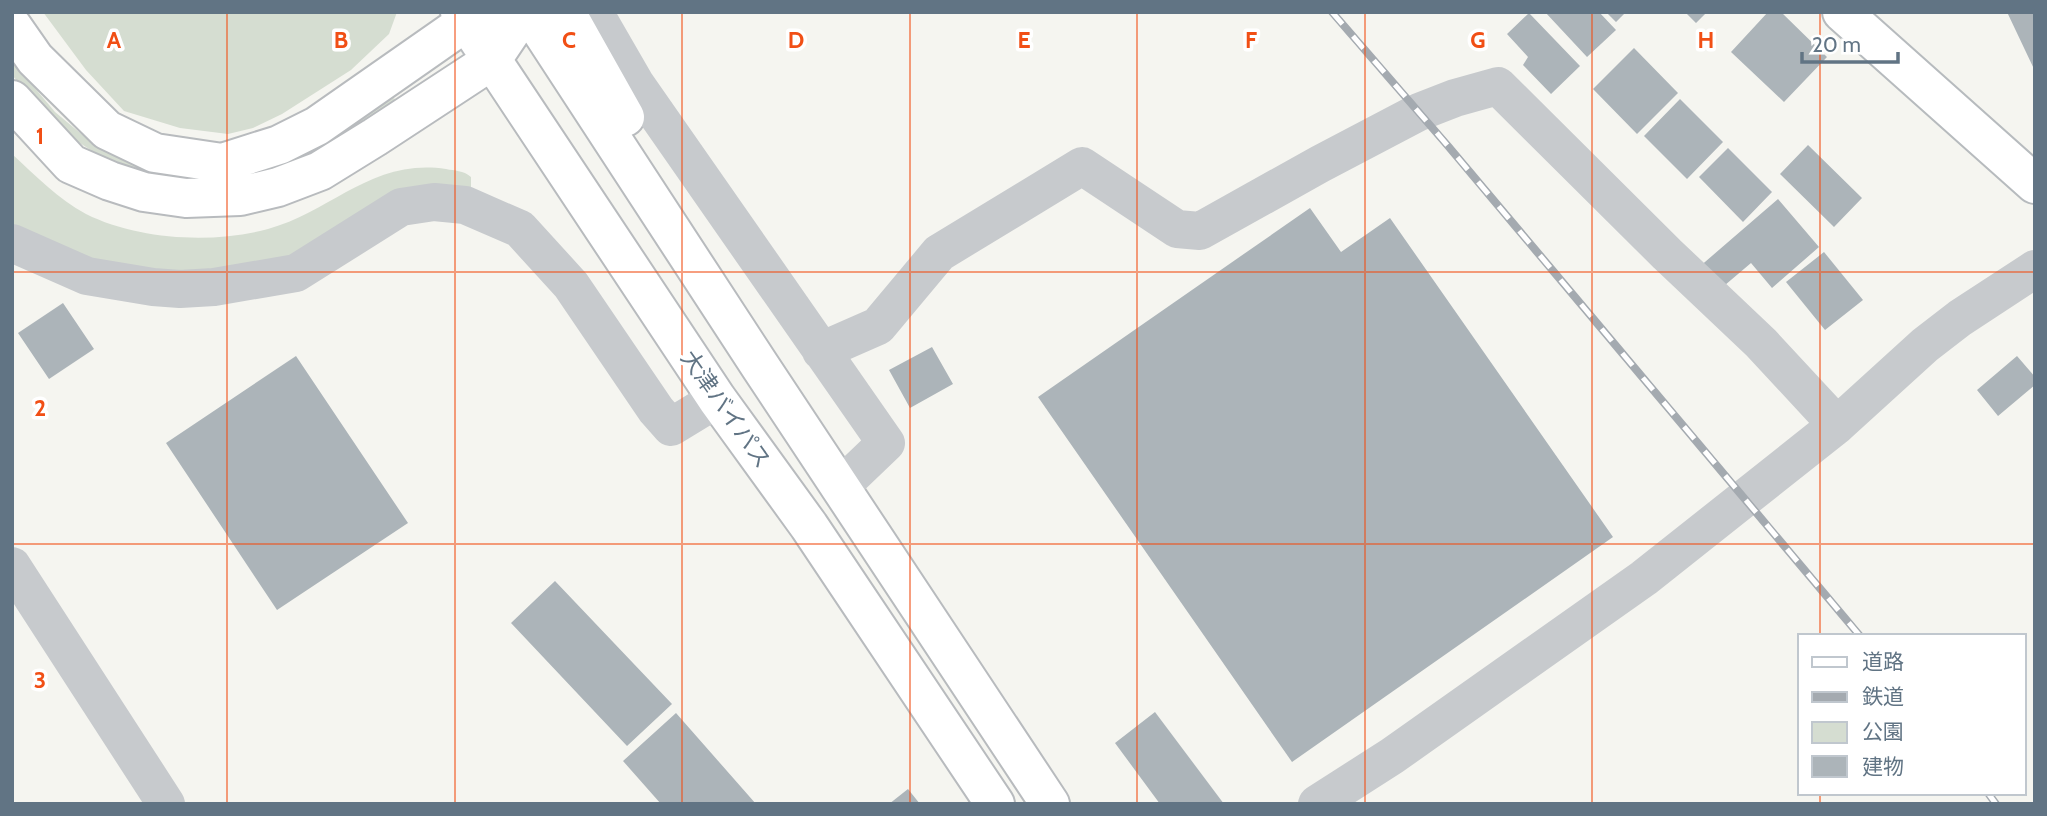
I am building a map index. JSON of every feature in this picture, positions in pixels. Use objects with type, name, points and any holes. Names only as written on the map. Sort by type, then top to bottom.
[{"type":"main road","points":[[12,26],[35,60],[107,130],[155,153],[222,163],[279,145],[317,126],[463,17],[509,12]]},
{"type":"main road","points":[[12,100],[71,164],[100,177],[144,192],[186,198],[240,196],[278,187],[320,171],[491,61],[526,12],[1050,804]]},
{"type":"main road","points":[[566,12],[630,126],[751,309],[760,366]]},
{"type":"main road","points":[[1842,12],[2035,184]]},
{"type":"main road","name":"大津バイパス","points":[[463,17],[717,399],[809,527],[995,804]]},
{"type":"street","points":[[594,12],[635,83],[886,443],[840,488]]},
{"type":"street","points":[[821,351],[878,326],[939,253],[1082,166],[1177,229],[1200,231],[1419,112],[1498,86],[1761,343],[1837,425]]},
{"type":"street","points":[[12,243],[87,276],[153,287],[214,287],[296,273],[401,207],[434,202],[465,205],[520,229],[529,238],[571,285],[671,428],[717,399]]},
{"type":"street","points":[[1317,804],[1392,756],[1644,578],[1784,469],[1943,332],[2035,269]]},
{"type":"street","points":[[12,566],[166,804]]},
{"type":"green space","points":[[43,12],[397,12],[389,34],[351,70],[282,114],[253,128],[228,134],[180,128],[124,111],[86,70]]},
{"type":"green space","points":[[12,61],[55,112],[85,137],[129,160],[351,122],[394,98],[397,103],[302,164],[272,172],[172,182],[111,163],[61,131],[12,75]]},
{"type":"green space","points":[[12,154],[56,194],[86,214],[129,229],[176,237],[224,237],[268,229],[291,221],[374,178],[396,171],[420,168],[462,172],[471,177],[471,191],[316,252],[150,280],[12,230]]},
{"type":"building","points":[[1545,12],[1599,12],[1616,30],[1587,57]]},
{"type":"building","points":[[1606,12],[1626,12],[1616,22]]},
{"type":"building","points":[[1685,12],[1707,12],[1696,23]]},
{"type":"building","points":[[1768,12],[1781,12],[1827,57],[1784,102],[1731,52]]},
{"type":"building","points":[[2007,12],[2035,12],[2035,71]]},
{"type":"building","points":[[1529,13],[1580,66],[1551,94],[1523,65],[1528,57],[1507,34]]},
{"type":"building","points":[[1634,48],[1678,93],[1637,134],[1593,89]]},
{"type":"building","points":[[1680,99],[1723,142],[1687,179],[1644,136]]},
{"type":"building","points":[[1808,145],[1862,198],[1834,227],[1780,174]]},
{"type":"building","points":[[1728,148],[1772,192],[1743,222],[1699,177]]},
{"type":"building","points":[[1778,199],[1819,247],[1772,288],[1751,263],[1718,291],[1698,268]]},
{"type":"building","points":[[1310,208],[1341,252],[1390,218],[1613,537],[1292,762],[1038,397]]},
{"type":"building","points":[[1824,252],[1863,300],[1825,330],[1786,282]]},
{"type":"building","points":[[63,303],[94,349],[49,379],[18,333]]},
{"type":"building","points":[[932,347],[953,384],[910,408],[889,370]]},
{"type":"building","points":[[296,356],[408,523],[277,610],[166,443]]},
{"type":"building","points":[[2017,356],[2035,377],[2035,385],[1998,416],[1977,390]]},
{"type":"building","points":[[555,581],[672,704],[627,746],[511,623]]},
{"type":"building","points":[[1155,712],[1224,804],[1160,804],[1115,743]]},
{"type":"building","points":[[676,713],[756,804],[661,804],[623,761]]},
{"type":"building","points":[[908,789],[920,804],[889,804]]},
{"type":"railway","points":[[1332,12],[1858,634]]},
{"type":"railway","points":[[1989,795],[1996,804]]}]
